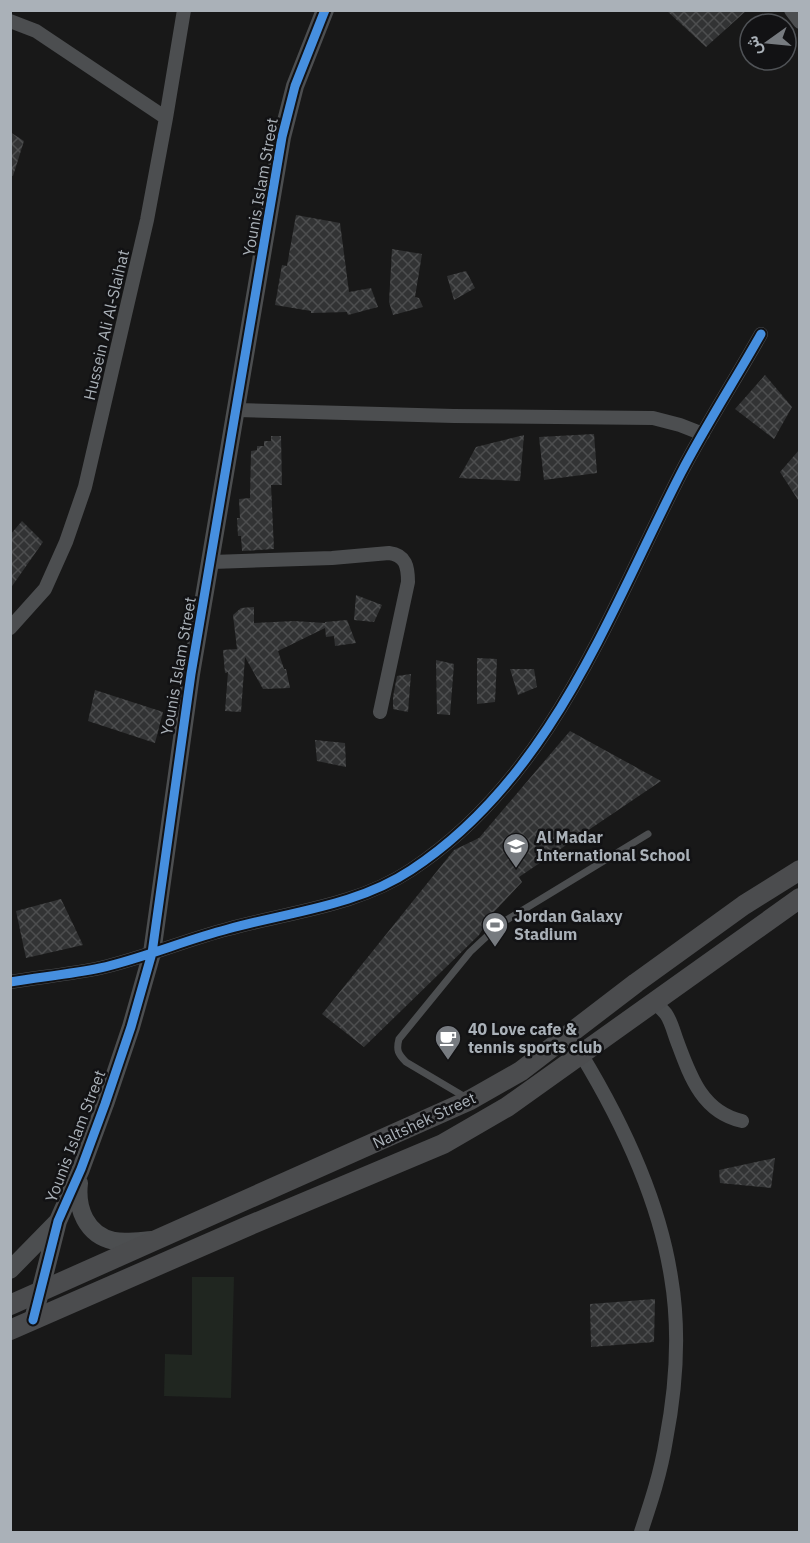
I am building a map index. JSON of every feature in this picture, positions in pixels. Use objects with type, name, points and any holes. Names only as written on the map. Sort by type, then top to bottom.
[{"type":"main road","name":"Naltshek Street","points":[[10,1305],[470,1100],[521,1071],[744,905],[800,870]]},
{"type":"main road","name":"Naltshek Street","points":[[10,1330],[443,1144],[507,1107],[800,898]]},
{"type":"street","name":"Hussein Ali Al-Slaihat","points":[[13,618],[45,590],[66,542],[85,487],[147,220],[183,10]]},
{"type":"street","name":"Younis Islam Street","points":[[33,1320],[58,1221],[81,1169],[131,1027],[152,953],[178,756],[282,137],[295,86],[325,10]]},
{"type":"street","points":[[791,10],[800,22]]},
{"type":"street","points":[[10,21],[36,31],[166,117]]},
{"type":"street","points":[[10,982],[99,968],[231,928],[339,902],[409,872],[445,846],[501,790],[532,750],[578,682],[682,471],[761,334]]},
{"type":"street","points":[[237,410],[454,416],[653,418],[703,434]]},
{"type":"street","points":[[212,562],[332,558],[389,553],[403,558],[407,565],[408,582],[380,712]]},
{"type":"street","points":[[653,1001],[667,1015],[685,1062],[702,1095],[715,1110],[742,1121]]},
{"type":"street","points":[[581,1054],[608,1098],[652,1202],[664,1240],[671,1278],[675,1316],[674,1373],[668,1429],[655,1490],[641,1533]]},
{"type":"street","points":[[81,1169],[79,1206],[88,1226],[112,1241],[152,1240]]},
{"type":"street","points":[[10,1270],[58,1221]]},
{"type":"lane","points":[[470,1100],[406,1062],[397,1048],[399,1040],[470,952],[500,924],[648,834]]},
{"type":"shaded area","points":[[192,1277],[234,1277],[231,1398],[164,1396],[165,1354],[192,1355]]},
{"type":"building","points":[[666,10],[747,10],[738,12],[738,18],[706,47]]},
{"type":"building","points":[[10,132],[24,141],[13,176],[10,175]]},
{"type":"building","points":[[296,215],[340,223],[349,292],[371,288],[378,307],[348,315],[347,312],[311,313],[311,311],[275,305],[282,265],[287,266]]},
{"type":"building","points":[[392,249],[422,254],[415,297],[419,298],[423,307],[393,315],[389,302]]},
{"type":"building","points":[[466,271],[475,288],[454,300],[447,276]]},
{"type":"building","points":[[765,375],[792,407],[774,439],[735,409]]},
{"type":"building","points":[[594,434],[597,473],[544,480],[539,437]]},
{"type":"building","points":[[524,435],[520,481],[459,478],[476,447]]},
{"type":"building","points":[[271,436],[281,436],[282,485],[271,485],[274,549],[242,551],[237,518],[240,518],[239,499],[250,498],[251,451],[257,450],[257,446],[264,446],[264,441],[271,441]]},
{"type":"building","points":[[800,449],[800,503],[780,472]]},
{"type":"building","points":[[22,521],[43,542],[10,589],[10,535]]},
{"type":"building","points":[[356,595],[382,605],[374,622],[354,620]]},
{"type":"building","points":[[254,607],[254,623],[294,621],[325,623],[347,620],[356,643],[335,646],[334,636],[326,637],[325,628],[278,651],[284,669],[286,669],[290,688],[263,689],[245,657],[241,712],[225,711],[228,672],[225,673],[223,650],[237,649],[233,615],[241,608]]},
{"type":"building","points":[[477,658],[497,659],[495,702],[477,704]]},
{"type":"building","points":[[436,660],[454,664],[450,715],[437,714]]},
{"type":"building","points":[[510,669],[534,669],[537,687],[518,695]]},
{"type":"building","points":[[411,674],[408,712],[393,709],[397,676]]},
{"type":"building","points":[[95,690],[163,712],[155,743],[88,721]]},
{"type":"building","points":[[570,731],[661,781],[519,877],[522,882],[492,914],[479,935],[364,1047],[322,1014],[454,850],[479,838]]},
{"type":"building","points":[[315,740],[345,743],[346,767],[317,761]]},
{"type":"building","points":[[61,899],[83,945],[26,958],[16,911]]},
{"type":"building","points":[[775,1158],[771,1188],[720,1183],[719,1170]]},
{"type":"building","points":[[655,1299],[654,1342],[591,1347],[590,1304]]},
{"type":"cycle path","points":[[33,1320],[58,1221],[81,1169],[105,1104],[131,1027],[152,953],[191,674],[282,137],[295,86],[325,10]]},
{"type":"cycle path","points":[[10,982],[100,968],[212,933],[345,900],[368,892],[411,870],[460,832],[502,789],[539,741],[571,690],[600,637],[681,473],[761,334]]},
{"type":"place","name":"Al Madar International School","points":[[516,869]]},
{"type":"place","name":"Jordan Galaxy Stadium","points":[[495,948]]},
{"type":"place","name":"40 Love cafe & tennis sports club","points":[[448,1061]]}]
